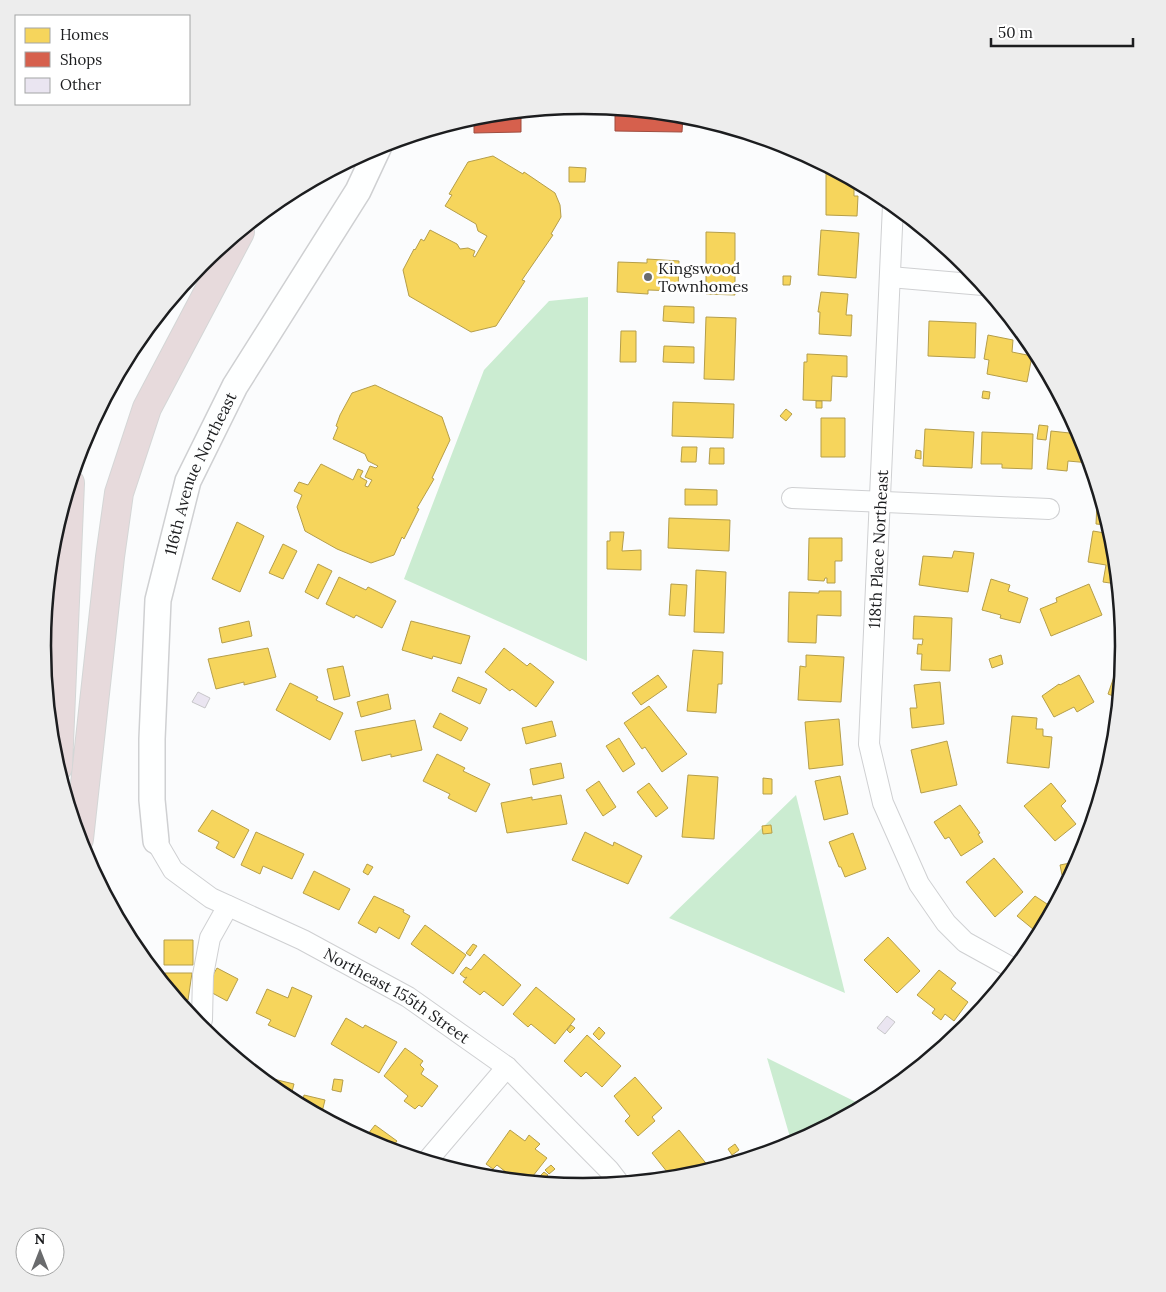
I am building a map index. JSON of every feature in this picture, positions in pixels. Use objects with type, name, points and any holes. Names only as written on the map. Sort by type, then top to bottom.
[{"type":"highway","points":[[81,822],[110,557],[120,493],[147,408],[233,245]]},
{"type":"highway","points":[[59,738],[69,508]]},
{"type":"street","name":"116th Avenue Northeast","points":[[156,840],[152,800],[152,717],[158,600],[188,481],[235,386],[358,191],[373,158]]},
{"type":"street","name":"118th Place Northeast","points":[[893,214],[869,744],[882,803],[919,884],[946,923],[965,942],[1008,966]]},
{"type":"street","points":[[890,277],[973,284]]},
{"type":"street","points":[[792,498],[1049,508]]},
{"type":"street","name":"Northeast 155th Street","points":[[156,840],[173,870],[211,898],[303,940],[408,997],[507,1067],[614,1177]]},
{"type":"street","points":[[202,1017],[203,975],[210,938],[228,906]]},
{"type":"street","points":[[431,1156],[507,1067]]},
{"type":"green space","points":[[588,297],[587,661],[404,579],[484,370],[549,301]]},
{"type":"green space","points":[[796,795],[845,993],[669,918]]},
{"type":"green space","points":[[767,1058],[856,1102],[818,1123],[790,1135]]},
{"type":"building: Homes","points":[[493,156],[523,174],[524,172],[555,193],[560,205],[561,217],[551,234],[553,235],[522,280],[525,281],[496,326],[471,332],[409,296],[403,270],[414,249],[421,239],[424,241],[430,230],[457,244],[460,249],[468,248],[475,251],[473,256],[475,257],[487,236],[478,231],[476,224],[445,206],[452,195],[449,194],[468,162]]},
{"type":"building: Homes","points":[[569,167],[586,168],[585,182],[569,182]]},
{"type":"building: Homes","points":[[826,173],[854,188],[854,196],[858,196],[857,216],[826,215]]},
{"type":"building: Homes","points":[[821,230],[859,233],[856,278],[818,275]]},
{"type":"building: Homes","points":[[706,232],[735,233],[735,295],[706,294]]},
{"type":"building: Homes","name":"Kingswood Townhomes","points":[[647,259],[679,261],[678,291],[648,290],[648,294],[617,292],[618,262],[647,263]]},
{"type":"building: Homes","points":[[783,276],[791,276],[790,285],[783,285]]},
{"type":"building: Homes","points":[[821,292],[848,294],[846,315],[852,315],[851,336],[819,334],[820,312],[818,312]]},
{"type":"building: Homes","points":[[664,306],[694,307],[694,323],[663,321]]},
{"type":"building: Homes","points":[[706,317],[736,318],[734,380],[704,379]]},
{"type":"building: Homes","points":[[929,321],[976,323],[975,358],[928,356]]},
{"type":"building: Homes","points":[[621,331],[636,331],[636,362],[620,362]]},
{"type":"building: Homes","points":[[988,335],[1013,340],[1012,352],[1028,355],[1031,360],[1027,382],[987,374],[989,360],[984,359]]},
{"type":"building: Homes","points":[[664,346],[694,347],[694,363],[663,362]]},
{"type":"building: Homes","points":[[807,354],[847,356],[847,377],[832,376],[831,401],[803,400],[804,362],[807,362]]},
{"type":"building: Homes","points":[[375,385],[442,417],[450,440],[432,478],[434,479],[417,508],[419,509],[404,539],[402,537],[394,555],[371,563],[337,549],[305,531],[297,507],[302,495],[294,491],[299,482],[308,485],[321,464],[353,480],[358,469],[363,471],[360,477],[367,481],[365,486],[368,487],[372,480],[365,477],[370,466],[376,468],[378,466],[368,461],[365,454],[333,439],[340,415],[352,393]]},
{"type":"building: Homes","points":[[983,391],[990,392],[989,399],[982,398]]},
{"type":"building: Homes","points":[[816,401],[822,401],[822,408],[816,408]]},
{"type":"building: Homes","points":[[673,402],[734,404],[733,438],[672,436]]},
{"type":"building: Homes","points":[[786,409],[792,414],[786,421],[780,416]]},
{"type":"building: Homes","points":[[821,418],[845,418],[845,457],[821,457]]},
{"type":"building: Homes","points":[[1039,425],[1048,426],[1046,440],[1037,439]]},
{"type":"building: Homes","points":[[925,429],[974,432],[972,468],[923,466]]},
{"type":"building: Homes","points":[[1051,431],[1070,433],[1082,462],[1068,461],[1067,471],[1047,469]]},
{"type":"building: Homes","points":[[982,432],[1033,434],[1032,469],[1002,468],[1002,464],[981,464]]},
{"type":"building: Homes","points":[[682,447],[697,447],[696,462],[681,462]]},
{"type":"building: Homes","points":[[710,448],[724,448],[724,464],[709,464]]},
{"type":"building: Homes","points":[[916,450],[921,451],[921,459],[915,458]]},
{"type":"building: Homes","points":[[685,489],[717,490],[717,505],[685,505]]},
{"type":"building: Homes","points":[[1097,507],[1101,524],[1096,524]]},
{"type":"building: Homes","points":[[669,518],[730,520],[729,551],[668,548]]},
{"type":"building: Homes","points":[[237,522],[264,536],[240,592],[212,579]]},
{"type":"building: Homes","points":[[1093,531],[1103,533],[1111,583],[1103,582],[1106,565],[1088,562]]},
{"type":"building: Homes","points":[[610,532],[624,532],[622,551],[641,550],[641,570],[607,569],[607,541],[610,541]]},
{"type":"building: Homes","points":[[809,538],[842,538],[842,561],[835,561],[835,583],[827,583],[827,578],[824,581],[808,580]]},
{"type":"building: Homes","points":[[283,544],[297,551],[283,579],[269,573]]},
{"type":"building: Homes","points":[[954,551],[974,553],[968,592],[919,585],[923,556],[952,558]]},
{"type":"building: Homes","points":[[318,564],[332,571],[318,599],[305,592]]},
{"type":"building: Homes","points":[[696,570],[726,572],[724,633],[694,632]]},
{"type":"building: Homes","points":[[339,577],[366,590],[368,587],[396,601],[382,628],[356,615],[354,618],[326,604]]},
{"type":"building: Homes","points":[[991,579],[1010,585],[1008,591],[1028,598],[1020,623],[1000,618],[1001,615],[982,610]]},
{"type":"building: Homes","points":[[671,584],[687,585],[685,616],[669,615]]},
{"type":"building: Homes","points":[[1089,584],[1102,615],[1051,636],[1040,609],[1057,602],[1056,598]]},
{"type":"building: Homes","points":[[819,591],[841,591],[841,616],[817,615],[816,643],[788,642],[789,592],[819,593]]},
{"type":"building: Homes","points":[[914,616],[952,618],[950,671],[921,670],[922,654],[917,654],[918,644],[922,645],[923,639],[913,639]]},
{"type":"building: Homes","points":[[249,621],[252,636],[222,643],[219,628]]},
{"type":"building: Homes","points":[[411,621],[470,636],[461,664],[433,656],[432,659],[402,650]]},
{"type":"building: Homes","points":[[268,648],[276,677],[244,685],[244,682],[216,689],[208,659]]},
{"type":"building: Homes","points":[[504,648],[527,666],[530,663],[554,682],[536,707],[512,689],[510,691],[485,672]]},
{"type":"building: Homes","points":[[693,650],[723,652],[722,684],[718,684],[716,713],[687,711]]},
{"type":"building: Homes","points":[[806,655],[844,657],[841,702],[798,700],[800,666],[806,667]]},
{"type":"building: Homes","points":[[1001,655],[1003,664],[992,668],[989,659]]},
{"type":"building: Homes","points":[[343,666],[350,696],[334,700],[327,669]]},
{"type":"building: Homes","points":[[658,675],[667,687],[641,705],[632,693]]},
{"type":"building: Homes","points":[[1079,675],[1094,702],[1077,712],[1074,707],[1054,717],[1042,696],[1059,684]]},
{"type":"building: Homes","points":[[1114,676],[1112,696],[1108,694]]},
{"type":"building: Homes","points":[[458,677],[487,689],[480,704],[452,691]]},
{"type":"building: Homes","points":[[940,682],[944,724],[912,728],[910,708],[917,708],[914,685]]},
{"type":"building: Homes","points":[[290,683],[318,697],[316,700],[343,713],[330,740],[276,710]]},
{"type":"building: Homes","points":[[388,694],[391,709],[361,717],[357,702]]},
{"type":"building: Homes","points":[[649,706],[687,754],[662,772],[645,747],[642,749],[624,723]]},
{"type":"building: Homes","points":[[440,713],[468,728],[461,741],[433,727]]},
{"type":"building: Homes","points":[[1012,716],[1037,718],[1036,729],[1043,729],[1043,736],[1052,737],[1049,768],[1007,763]]},
{"type":"building: Homes","points":[[839,719],[843,765],[809,769],[805,722]]},
{"type":"building: Homes","points":[[415,720],[422,750],[391,757],[391,754],[362,761],[355,731]]},
{"type":"building: Homes","points":[[552,721],[556,736],[526,744],[522,728]]},
{"type":"building: Homes","points":[[619,738],[635,764],[623,772],[606,746]]},
{"type":"building: Homes","points":[[947,741],[957,785],[921,793],[911,750]]},
{"type":"building: Homes","points":[[437,754],[465,768],[463,771],[490,784],[476,812],[448,798],[450,794],[423,781]]},
{"type":"building: Homes","points":[[561,763],[564,778],[533,785],[530,769]]},
{"type":"building: Homes","points":[[688,775],[718,777],[714,839],[682,837]]},
{"type":"building: Homes","points":[[840,776],[848,814],[824,820],[815,781]]},
{"type":"building: Homes","points":[[763,778],[772,779],[772,794],[763,794]]},
{"type":"building: Homes","points":[[599,781],[616,807],[603,816],[586,790]]},
{"type":"building: Homes","points":[[649,783],[668,808],[656,817],[637,792]]},
{"type":"building: Homes","points":[[1051,783],[1066,801],[1061,806],[1076,824],[1055,841],[1024,806]]},
{"type":"building: Homes","points":[[561,795],[567,824],[507,833],[501,803],[532,797],[532,800]]},
{"type":"building: Homes","points":[[960,805],[980,833],[978,834],[983,842],[961,856],[949,837],[945,839],[934,822]]},
{"type":"building: Homes","points":[[212,810],[249,830],[234,858],[216,848],[219,842],[198,831]]},
{"type":"building: Homes","points":[[771,825],[772,833],[763,834],[762,826]]},
{"type":"building: Homes","points":[[256,832],[304,854],[292,879],[263,866],[260,874],[241,865]]},
{"type":"building: Homes","points":[[585,832],[613,846],[614,842],[642,856],[628,884],[572,860]]},
{"type":"building: Homes","points":[[853,833],[866,869],[845,877],[829,842]]},
{"type":"building: Homes","points":[[994,858],[1023,892],[995,917],[966,882]]},
{"type":"building: Homes","points":[[1068,863],[1063,875],[1062,875],[1060,865]]},
{"type":"building: Homes","points":[[367,864],[373,867],[368,875],[363,872]]},
{"type":"building: Homes","points":[[314,871],[350,889],[339,910],[303,893]]},
{"type":"building: Homes","points":[[374,896],[404,910],[403,912],[410,916],[399,939],[379,927],[376,933],[358,923]]},
{"type":"building: Homes","points":[[1035,896],[1048,905],[1033,929],[1017,916]]},
{"type":"building: Homes","points":[[425,925],[466,955],[453,974],[411,944]]},
{"type":"building: Homes","points":[[888,937],[920,971],[897,993],[864,960]]},
{"type":"building: Homes","points":[[164,940],[193,940],[193,965],[164,965]]},
{"type":"building: Homes","points":[[473,944],[477,946],[470,956],[466,953]]},
{"type":"building: Homes","points":[[484,954],[521,985],[503,1006],[484,991],[480,995],[463,982],[467,977],[465,978],[460,974],[466,967],[471,970]]},
{"type":"building: Homes","points":[[217,968],[238,979],[227,1001],[205,989]]},
{"type":"building: Homes","points":[[939,970],[956,983],[951,989],[968,1002],[954,1021],[945,1014],[941,1020],[932,1013],[935,1009],[917,995]]},
{"type":"building: Homes","points":[[165,973],[192,973],[188,1000],[183,997]]},
{"type":"building: Homes","points":[[292,987],[312,996],[295,1037],[268,1025],[271,1020],[256,1013],[267,989],[288,998]]},
{"type":"building: Homes","points":[[536,987],[575,1019],[555,1044],[531,1024],[528,1027],[513,1014]]},
{"type":"building: Homes","points":[[346,1018],[363,1028],[365,1025],[397,1042],[379,1073],[331,1044]]},
{"type":"building: Homes","points":[[571,1025],[575,1028],[570,1033],[567,1030]]},
{"type":"building: Homes","points":[[599,1027],[605,1033],[599,1040],[593,1034]]},
{"type":"building: Homes","points":[[587,1035],[621,1066],[602,1087],[586,1072],[581,1077],[564,1061]]},
{"type":"building: Homes","points":[[405,1048],[423,1061],[420,1065],[424,1069],[421,1074],[438,1086],[422,1107],[419,1105],[415,1109],[404,1101],[408,1096],[384,1076]]},
{"type":"building: Homes","points":[[635,1077],[662,1108],[652,1117],[655,1121],[638,1136],[625,1121],[630,1116],[614,1096]]},
{"type":"building: Homes","points":[[334,1079],[343,1080],[341,1092],[332,1090]]},
{"type":"building: Homes","points":[[276,1080],[294,1084],[292,1091]]},
{"type":"building: Homes","points":[[304,1095],[325,1100],[323,1110],[317,1107],[303,1098]]},
{"type":"building: Homes","points":[[375,1125],[397,1141],[395,1143],[369,1132]]},
{"type":"building: Homes","points":[[510,1130],[525,1141],[529,1135],[540,1144],[535,1149],[547,1158],[533,1175],[506,1172],[497,1165],[493,1169],[486,1164]]},
{"type":"building: Homes","points":[[679,1130],[706,1163],[666,1171],[652,1153]]},
{"type":"building: Homes","points":[[735,1144],[739,1150],[732,1155],[728,1149]]},
{"type":"building: Homes","points":[[551,1165],[555,1169],[549,1174],[545,1170]]},
{"type":"building: Homes","points":[[544,1172],[548,1175],[546,1177],[540,1176]]},
{"type":"building: Shops","points":[[615,115],[683,123],[682,132],[615,131]]},
{"type":"building: Shops","points":[[521,118],[521,132],[474,133],[474,125]]},
{"type":"building: Other","points":[[198,692],[210,698],[205,708],[192,702]]},
{"type":"building: Other","points":[[887,1016],[895,1022],[885,1034],[877,1028]]},
{"type":"place","name":"Kingswood Townhomes","points":[[648,277]]}]
